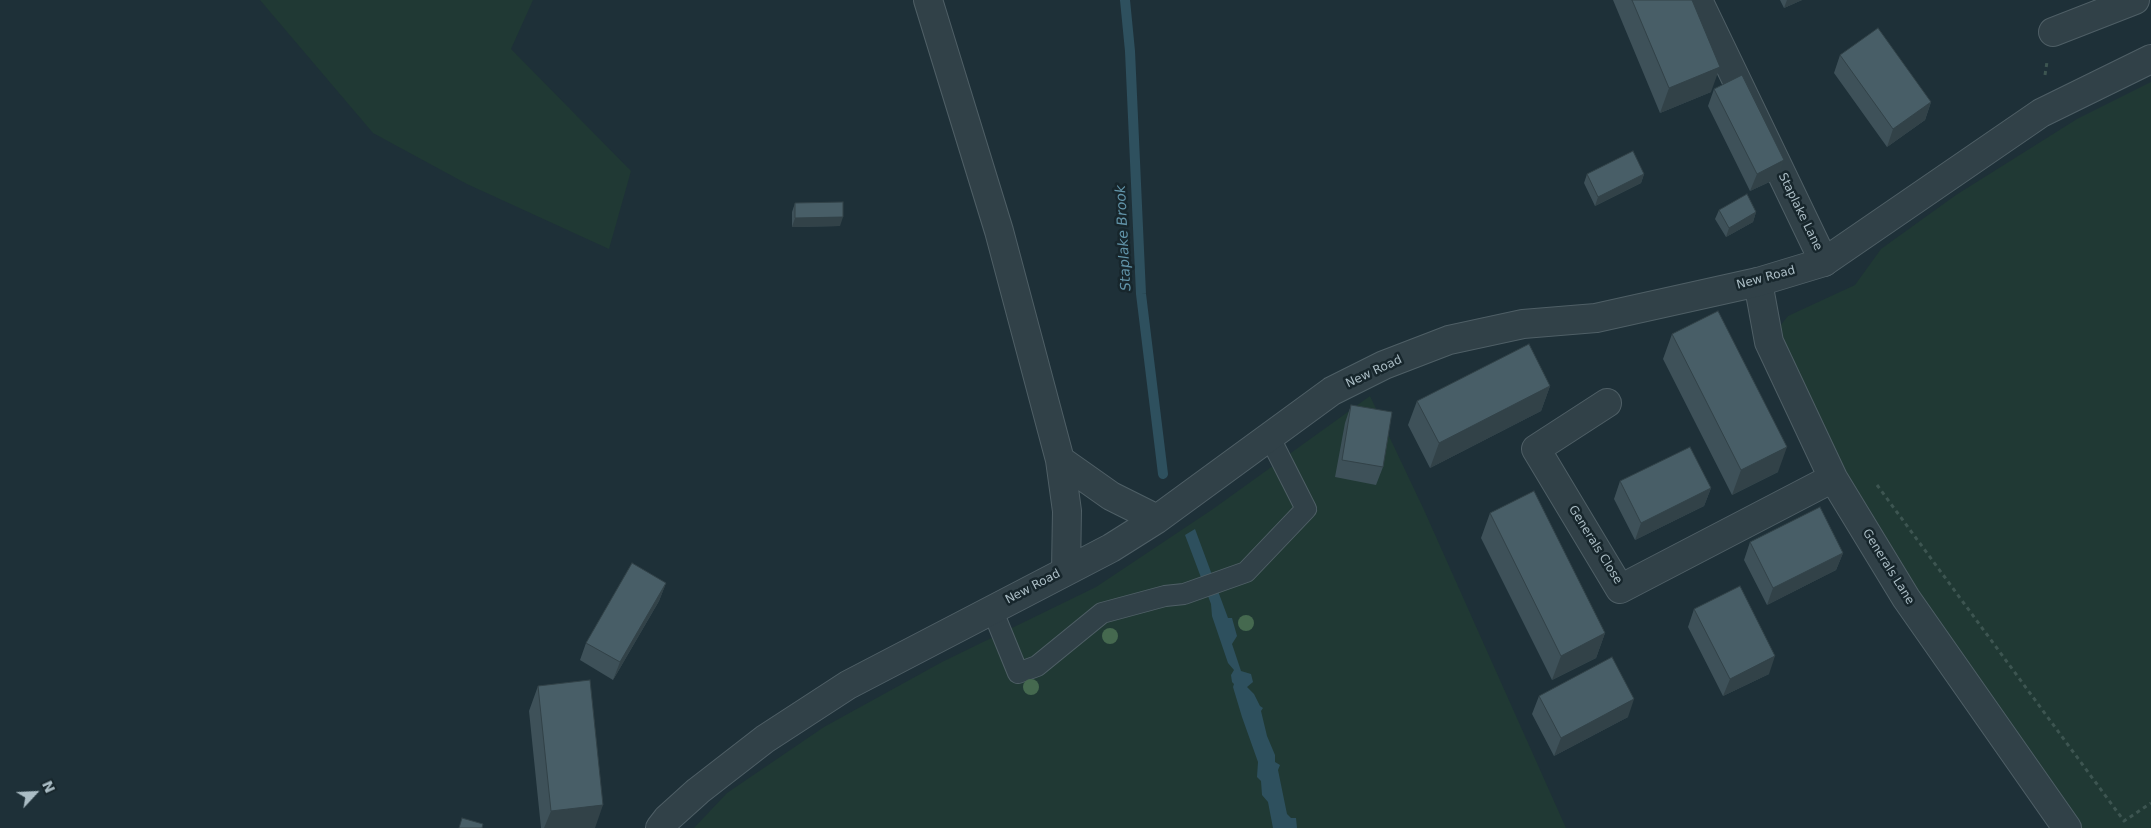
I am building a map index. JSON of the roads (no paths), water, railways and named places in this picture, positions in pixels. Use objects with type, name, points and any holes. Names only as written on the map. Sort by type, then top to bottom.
[{"type":"street","points":[[928,0],[999,231],[1060,460],[1067,511],[1066,570]]},
{"type":"street","name":"Staplake Lane","points":[[1698,0],[1824,262]]},
{"type":"street","points":[[2052,32],[2135,0]]},
{"type":"street","name":"New Road","points":[[660,828],[698,791],[765,739],[848,685],[1110,548],[1157,519],[1332,391],[1384,366],[1449,340],[1523,324],[1596,318],[1758,282],[1824,262],[2041,113],[2151,60]]},
{"type":"street","name":"Generals Lane","points":[[1758,282],[1769,342],[1833,478],[1906,598],[2067,828]]},
{"type":"street","name":"Generals Close","points":[[1607,403],[1536,449],[1620,589],[1833,478]]},
{"type":"street","points":[[1060,460],[1112,496],[1157,519]]},
{"type":"lane","points":[[992,609],[1018,673],[1037,666],[1102,613],[1165,596],[1184,594],[1246,572],[1306,509],[1269,436]]},
{"type":"water","points":[[1195,529],[1228,618],[1232,618],[1237,636],[1232,644],[1241,671],[1251,674],[1253,682],[1247,687],[1263,708],[1261,711],[1267,736],[1275,755],[1275,762],[1280,765],[1278,770],[1287,814],[1291,818],[1296,818],[1297,828],[1273,828],[1268,802],[1262,795],[1261,781],[1257,777],[1258,762],[1233,687],[1231,675],[1234,670],[1228,663],[1212,616],[1211,604],[1185,535]]},
{"type":"waterway","name":"Staplake Brook","points":[[1125,0],[1130,51],[1141,294],[1163,474]]}]
